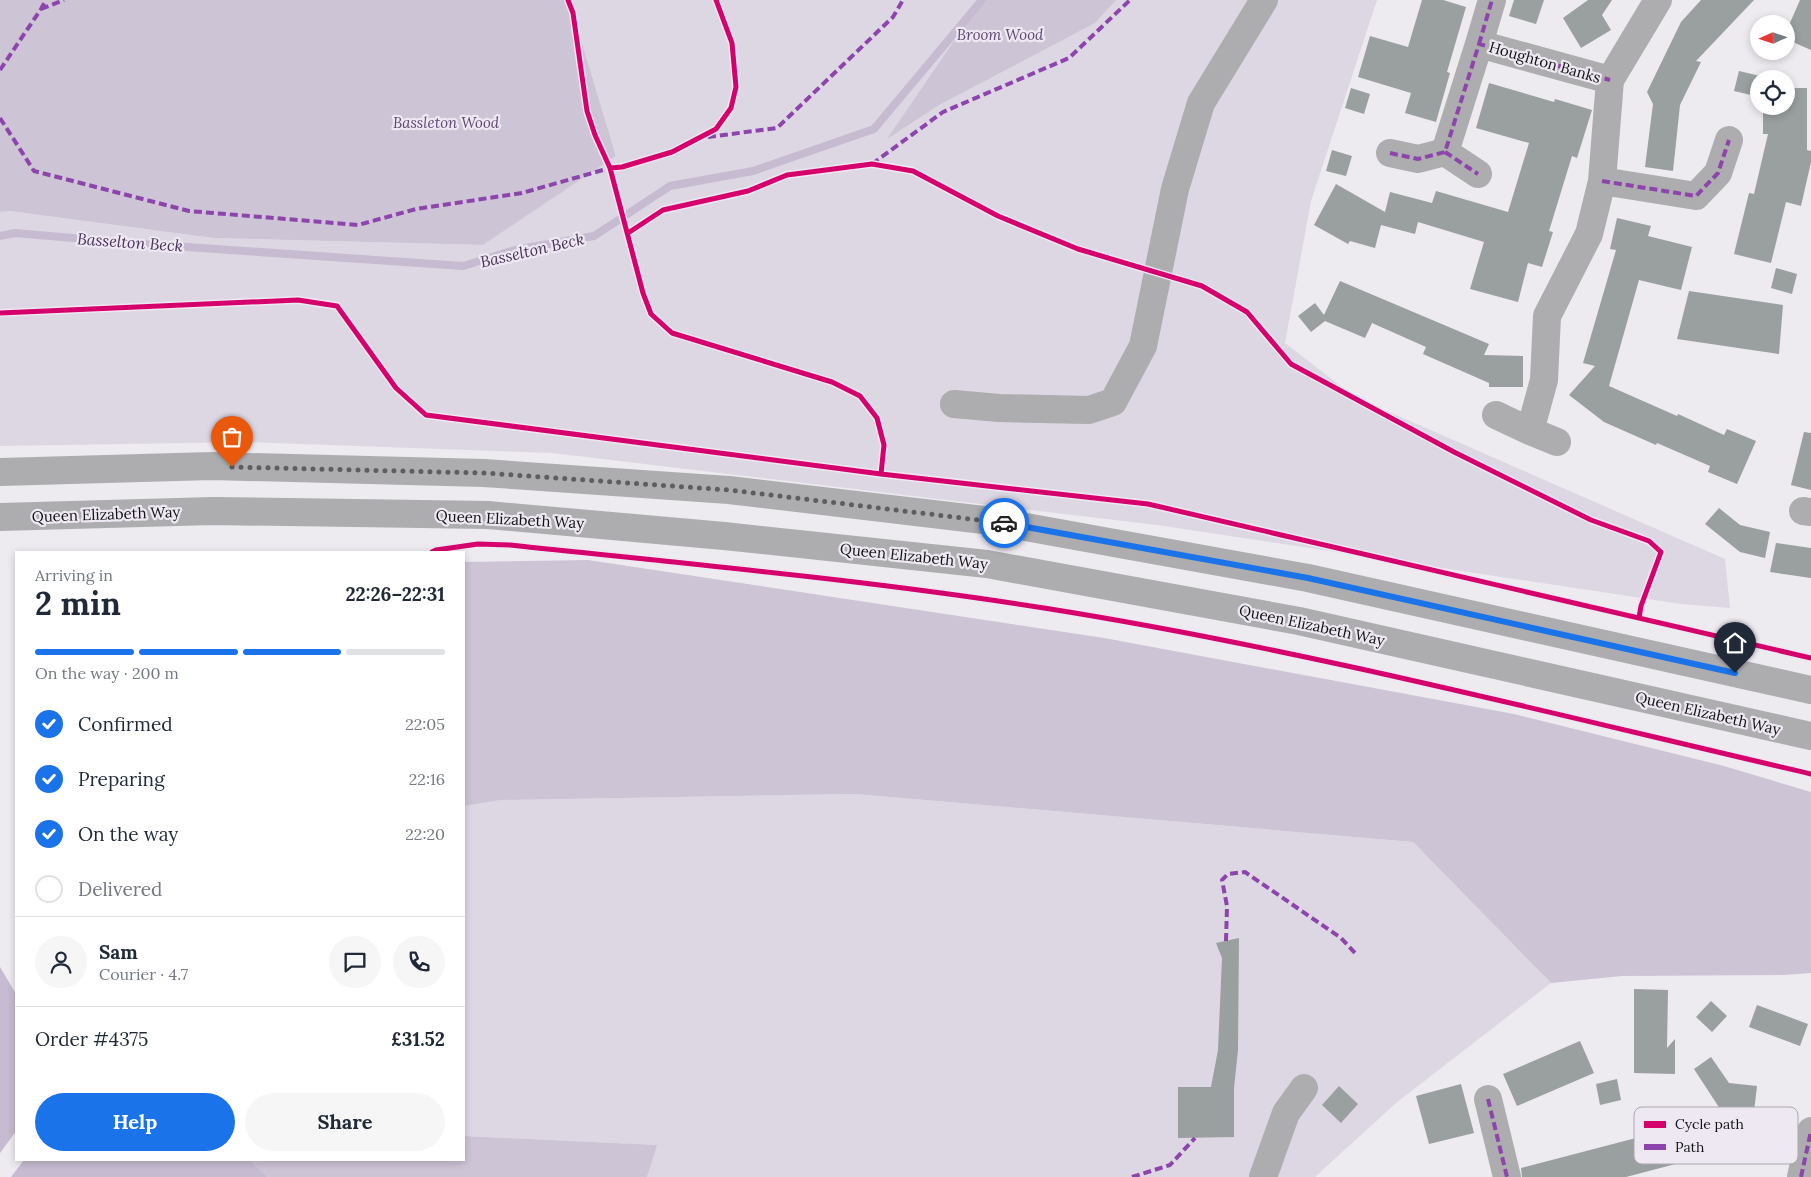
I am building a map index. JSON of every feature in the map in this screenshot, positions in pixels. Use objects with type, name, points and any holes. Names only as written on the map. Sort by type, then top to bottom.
[{"type":"street","points":[[954,404],[999,408],[1089,410],[1113,402],[1143,346],[1175,189],[1201,103],[1264,0]]},
{"type":"street","name":"Houghton Banks","points":[[1445,152],[1492,0]]},
{"type":"street","name":"Houghton Banks","points":[[1530,431],[1544,380],[1547,316],[1589,234],[1602,181],[1610,80],[1658,0]]},
{"type":"street","name":"Houghton Banks","points":[[1479,44],[1610,80]]},
{"type":"street","points":[[1602,181],[1696,196],[1718,173],[1729,140]]},
{"type":"street","points":[[1390,153],[1418,159],[1445,152],[1478,174]]},
{"type":"street","points":[[1496,415],[1557,442]]},
{"type":"street","points":[[0,472],[212,466],[484,473],[729,490],[992,520],[1308,578],[1811,690]]},
{"type":"street","name":"Queen Elizabeth Way","points":[[0,517],[213,511],[488,515],[724,536],[987,564],[1300,621],[1811,736]]},
{"type":"street","points":[[1263,1177],[1286,1113],[1304,1088]]},
{"type":"street","points":[[1488,1099],[1507,1177]]},
{"type":"street","points":[[1801,1177],[1811,1132]]},
{"type":"green space","name":"Bassleton Wood","points":[[0,0],[569,0],[616,156],[483,245],[213,238],[10,211],[0,212]]},
{"type":"green space","points":[[569,0],[1377,0],[1311,201],[1285,343],[1355,397],[1725,559],[1730,608],[1681,604],[1157,525],[552,453],[246,442],[0,446],[0,212],[10,211],[213,238],[483,245],[616,156]]},
{"type":"green space","name":"Broom Wood","points":[[982,0],[1116,0],[1095,23],[939,105],[887,139]]},
{"type":"green space","points":[[588,560],[1104,638],[1514,714],[1724,766],[1811,792],[1811,973],[1784,975],[1622,976],[1551,983],[1413,842],[855,794],[501,800],[465,806],[465,562]]},
{"type":"green space","points":[[855,794],[1413,842],[1551,983],[1396,1103],[1315,1177],[647,1177],[656,1145],[465,1136],[465,806],[501,800]]},
{"type":"green space","points":[[465,1136],[657,1145],[647,1177],[268,1177],[251,1161],[465,1161]]},
{"type":"shaded area","points":[[0,967],[15,992],[15,1161],[251,1161],[268,1177],[0,1177]]},
{"type":"pier","points":[[15,1132],[15,1161],[23,1161],[11,1177],[0,1177],[0,1153]]},
{"type":"building","points":[[1422,0],[1443,0],[1466,7],[1447,72],[1450,73],[1436,122],[1405,113],[1411,93],[1358,77],[1370,36],[1408,47]]},
{"type":"building","points":[[1514,0],[1544,0],[1536,24],[1509,16]]},
{"type":"building","points":[[1588,0],[1612,0],[1602,15],[1611,30],[1581,48],[1563,18]]},
{"type":"building","points":[[1701,0],[1754,0],[1696,61],[1701,62],[1680,105],[1673,171],[1645,167],[1653,104],[1647,92],[1681,22]]},
{"type":"building","points":[[1800,0],[1811,0],[1811,50],[1795,43],[1795,15],[1793,15]]},
{"type":"building","points":[[1739,71],[1750,74],[1750,95],[1734,91]]},
{"type":"building","points":[[1489,83],[1554,102],[1555,99],[1592,110],[1577,158],[1572,156],[1549,231],[1553,232],[1542,267],[1528,263],[1518,302],[1470,289],[1484,242],[1418,222],[1415,234],[1381,225],[1375,248],[1350,241],[1348,244],[1314,225],[1336,184],[1385,212],[1390,192],[1432,203],[1436,191],[1508,212],[1529,143],[1476,128]]},
{"type":"building","points":[[1351,88],[1370,94],[1364,114],[1345,108]]},
{"type":"building","points":[[1795,88],[1807,88],[1807,150],[1811,151],[1811,162],[1801,206],[1786,202],[1771,263],[1734,254],[1749,193],[1754,194],[1768,134],[1763,134],[1763,115],[1795,115]]},
{"type":"building","points":[[1332,150],[1352,156],[1346,176],[1326,171]]},
{"type":"building","points":[[1617,218],[1651,226],[1648,236],[1692,247],[1681,290],[1639,280],[1609,386],[1724,435],[1727,429],[1756,441],[1737,484],[1708,472],[1710,466],[1604,422],[1569,395],[1595,366],[1583,363],[1616,250],[1610,249]]},
{"type":"building","points":[[1776,268],[1797,274],[1792,294],[1771,288]]},
{"type":"building","points":[[1340,281],[1489,344],[1484,355],[1523,356],[1523,387],[1489,387],[1489,383],[1423,354],[1426,347],[1372,323],[1365,338],[1325,321],[1311,332],[1298,316],[1315,303],[1324,315]]},
{"type":"building","points":[[1689,291],[1783,305],[1779,354],[1677,339]]},
{"type":"building","points":[[1804,432],[1811,433],[1811,490],[1791,485]]},
{"type":"building","points":[[1719,508],[1740,525],[1770,532],[1765,558],[1740,552],[1705,524]]},
{"type":"building","points":[[1776,543],[1811,548],[1811,578],[1770,572]]},
{"type":"building","points":[[1239,938],[1238,1050],[1234,1088],[1234,1137],[1178,1138],[1178,1087],[1211,1087],[1218,1050],[1222,958],[1216,943]]},
{"type":"building","points":[[1634,989],[1668,990],[1667,1048],[1675,1039],[1675,1074],[1634,1073]]},
{"type":"building","points":[[1711,1001],[1727,1016],[1712,1032],[1696,1017]]},
{"type":"building","points":[[1757,1005],[1808,1024],[1800,1046],[1749,1027]]},
{"type":"building","points":[[1580,1041],[1594,1073],[1517,1106],[1503,1074]]},
{"type":"building","points":[[1711,1057],[1729,1083],[1757,1086],[1755,1107],[1719,1107],[1694,1069]]},
{"type":"building","points":[[1617,1079],[1621,1100],[1600,1105],[1596,1084]]},
{"type":"building","points":[[1461,1084],[1474,1133],[1429,1144],[1416,1096]]},
{"type":"building","points":[[1339,1086],[1358,1104],[1341,1123],[1322,1105]]},
{"type":"building","points":[[1634,1138],[1634,1164],[1676,1164],[1626,1177],[1522,1177],[1521,1168]]},
{"type":"waterway","name":"Basselton Beck","points":[[0,236],[15,233],[143,244],[463,266],[515,250],[594,236],[670,186],[753,171],[874,129],[982,0]]},
{"type":"marked path","points":[[0,70],[46,0]]},
{"type":"marked path","points":[[41,9],[64,0]]},
{"type":"marked path","points":[[708,137],[777,128],[893,17],[903,0]]},
{"type":"marked path","points":[[872,164],[943,112],[1069,58],[1130,0]]},
{"type":"marked path","points":[[1479,44],[1492,0]]},
{"type":"marked path","points":[[1390,153],[1418,159],[1445,152],[1479,44],[1610,80]]},
{"type":"marked path","points":[[0,118],[34,171],[189,211],[358,225],[416,209],[522,193],[610,168],[608,164]]},
{"type":"marked path","points":[[1602,181],[1696,196],[1718,173],[1729,140]]},
{"type":"marked path","points":[[1445,152],[1478,174]]},
{"type":"marked path","points":[[1226,941],[1227,906],[1222,880],[1228,874],[1245,872],[1341,938],[1355,953]]},
{"type":"marked path","points":[[1488,1099],[1507,1177]]},
{"type":"marked path","points":[[1801,1177],[1811,1131]]},
{"type":"marked path","points":[[1132,1177],[1170,1165],[1195,1138]]},
{"type":"cycle path","points":[[568,0],[573,13],[587,111],[595,135],[610,168],[643,293],[651,314],[672,333],[832,382],[860,396],[877,418],[884,445],[881,474]]},
{"type":"cycle path","points":[[610,168],[622,167],[672,152],[716,129],[731,108],[736,87],[732,43],[716,0]]},
{"type":"cycle path","points":[[628,233],[663,210],[748,191],[787,175],[872,164],[913,171],[998,216],[1078,249],[1202,286],[1247,312],[1291,364],[1454,452],[1591,520],[1649,541],[1661,552],[1641,606],[1639,618]]},
{"type":"cycle path","points":[[0,313],[298,300],[337,306],[396,388],[426,415],[881,474],[1148,504],[1811,658]]},
{"type":"cycle path","points":[[434,551],[478,544],[510,545],[844,581],[1044,608],[1141,624],[1334,663],[1811,774]]},
{"type":"way so far","points":[[232,467],[484,473],[729,490],[992,520],[1004,523]]},
{"type":"route","points":[[1004,523],[1308,578],[1735,673]]}]
